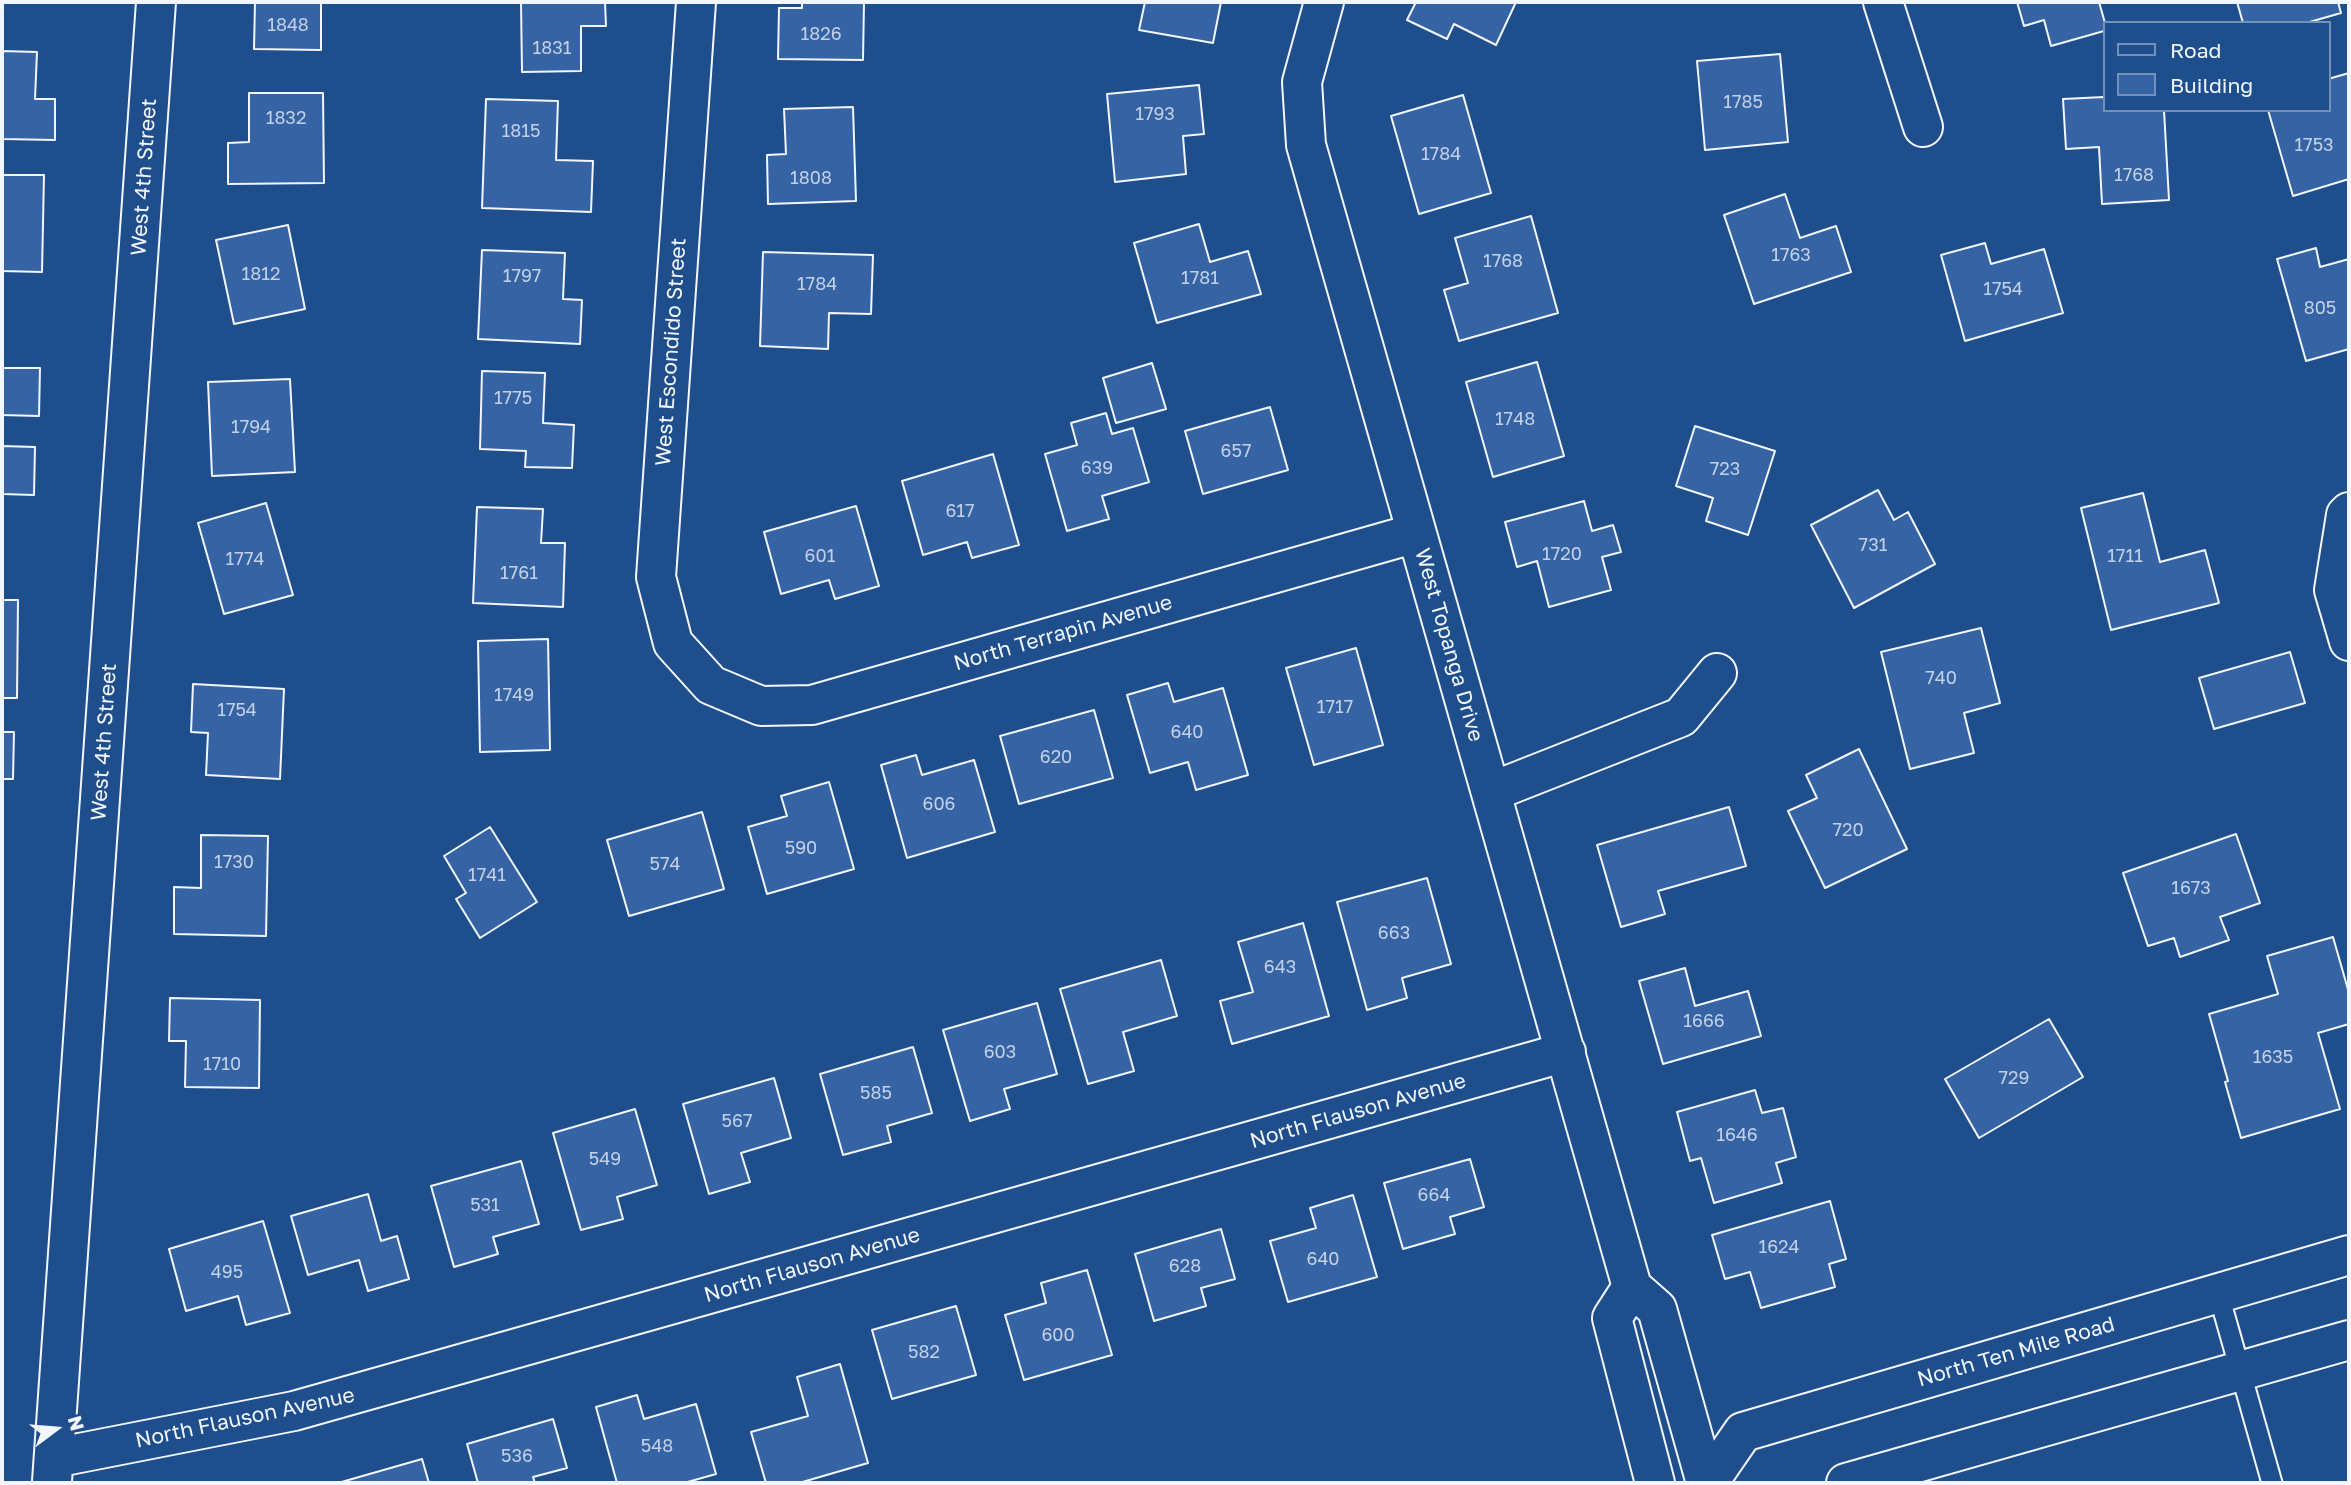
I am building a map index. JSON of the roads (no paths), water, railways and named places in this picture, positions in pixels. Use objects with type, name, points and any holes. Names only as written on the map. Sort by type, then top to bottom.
[{"type":"street","name":"West 4th Street","points":[[53,1470],[156,2]]},
{"type":"street","name":"West Escondido Street","points":[[696,2],[656,577],[673,643],[711,685]]},
{"type":"street","name":"West Topanga Drive","points":[[1324,2],[1302,82],[1306,145],[1632,1287]]},
{"type":"street","points":[[1883,2],[1923,127]]},
{"type":"street","points":[[2348,514],[2334,590],[2349,641]]},
{"type":"street","name":"North Terrapin Avenue","points":[[711,685],[761,706],[811,705],[1416,533]]},
{"type":"street","points":[[1491,792],[1681,718],[1717,673]]},
{"type":"street","name":"North Flauson Avenue","points":[[53,1470],[294,1411],[1566,1052]]},
{"type":"street","name":"North Ten Mile Road","points":[[1707,1483],[1743,1432],[2349,1255]]},
{"type":"street","points":[[1655,1483],[1612,1318],[1632,1287],[1657,1309],[1707,1483]]},
{"type":"street","points":[[1846,1483],[2349,1340]]},
{"type":"lane","points":[[2218,1293],[2272,1483]]}]
